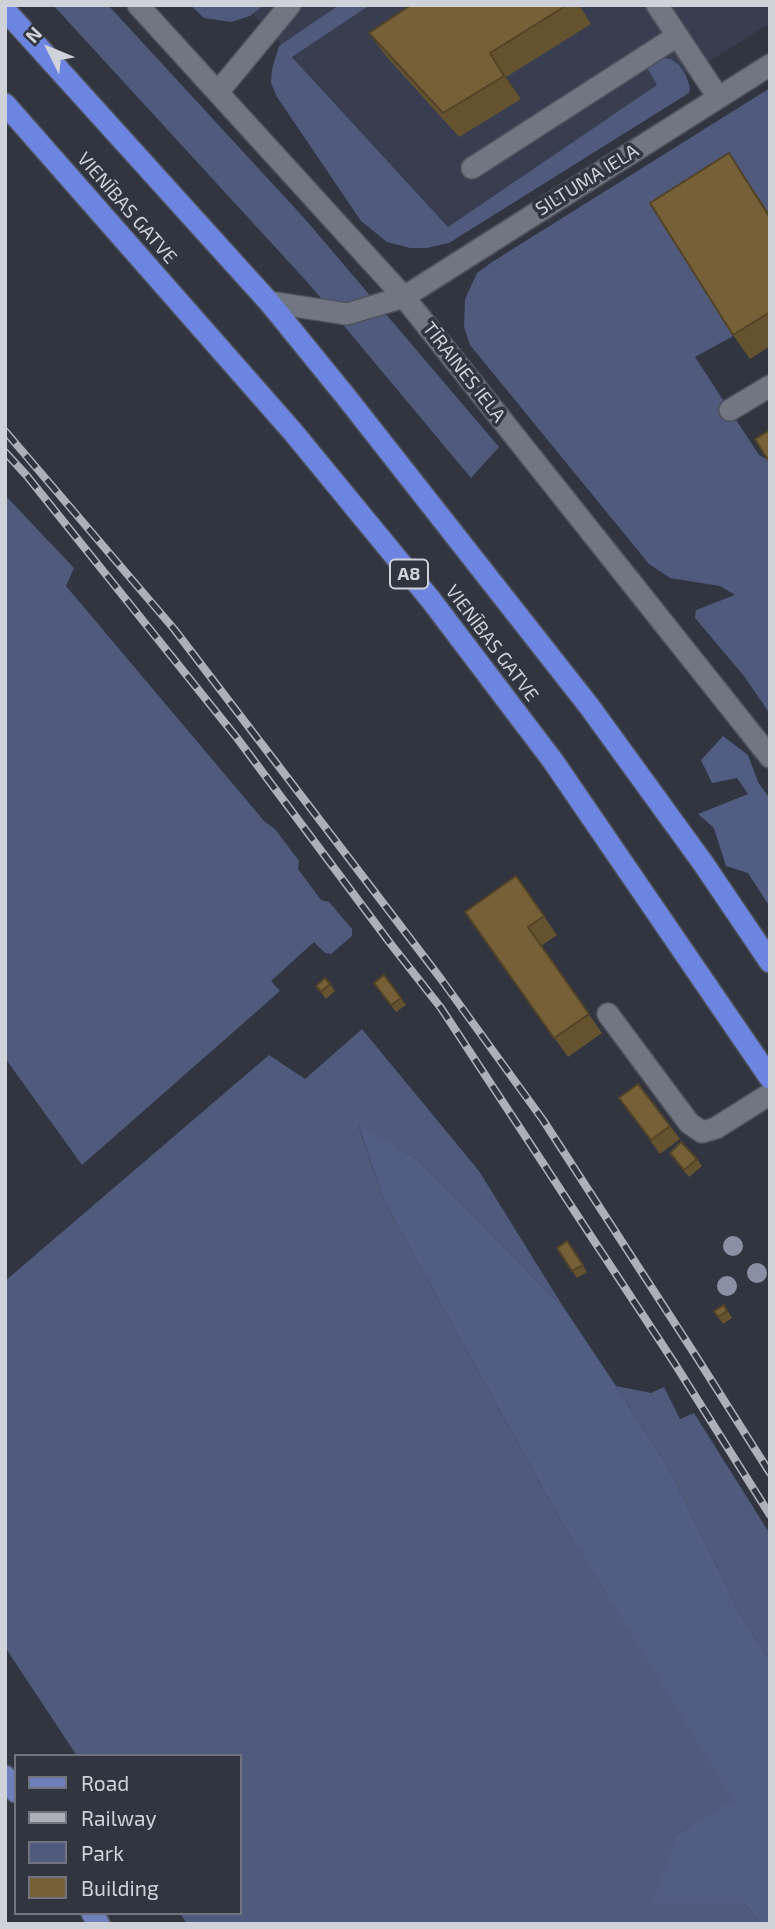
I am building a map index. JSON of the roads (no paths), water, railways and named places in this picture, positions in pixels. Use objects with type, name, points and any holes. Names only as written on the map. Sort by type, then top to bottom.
[{"type":"highway","name":"VIENĪBAS GATVE","points":[[5,10],[269,302],[347,398],[589,706],[703,863],[770,962]]},
{"type":"highway","name":"VIENĪBAS GATVE","points":[[5,104],[293,432],[431,600],[553,761],[770,1078]]},
{"type":"street","name":"TĪRAINES IELA","points":[[138,5],[404,296],[770,757]]},
{"type":"street","points":[[218,92],[290,5]]},
{"type":"street","points":[[657,5],[718,97]]},
{"type":"street","points":[[472,168],[677,36]]},
{"type":"street","name":"SILTUMA IELA","points":[[269,302],[347,314],[404,296],[770,65]]},
{"type":"street","points":[[730,410],[770,386]]},
{"type":"street","points":[[608,1014],[690,1123],[702,1132],[716,1128],[770,1094]]},
{"type":"railway","points":[[5,431],[174,629],[441,979],[543,1120],[770,1473]]},
{"type":"railway","points":[[5,452],[237,738],[441,1008],[675,1364],[770,1515]]}]
